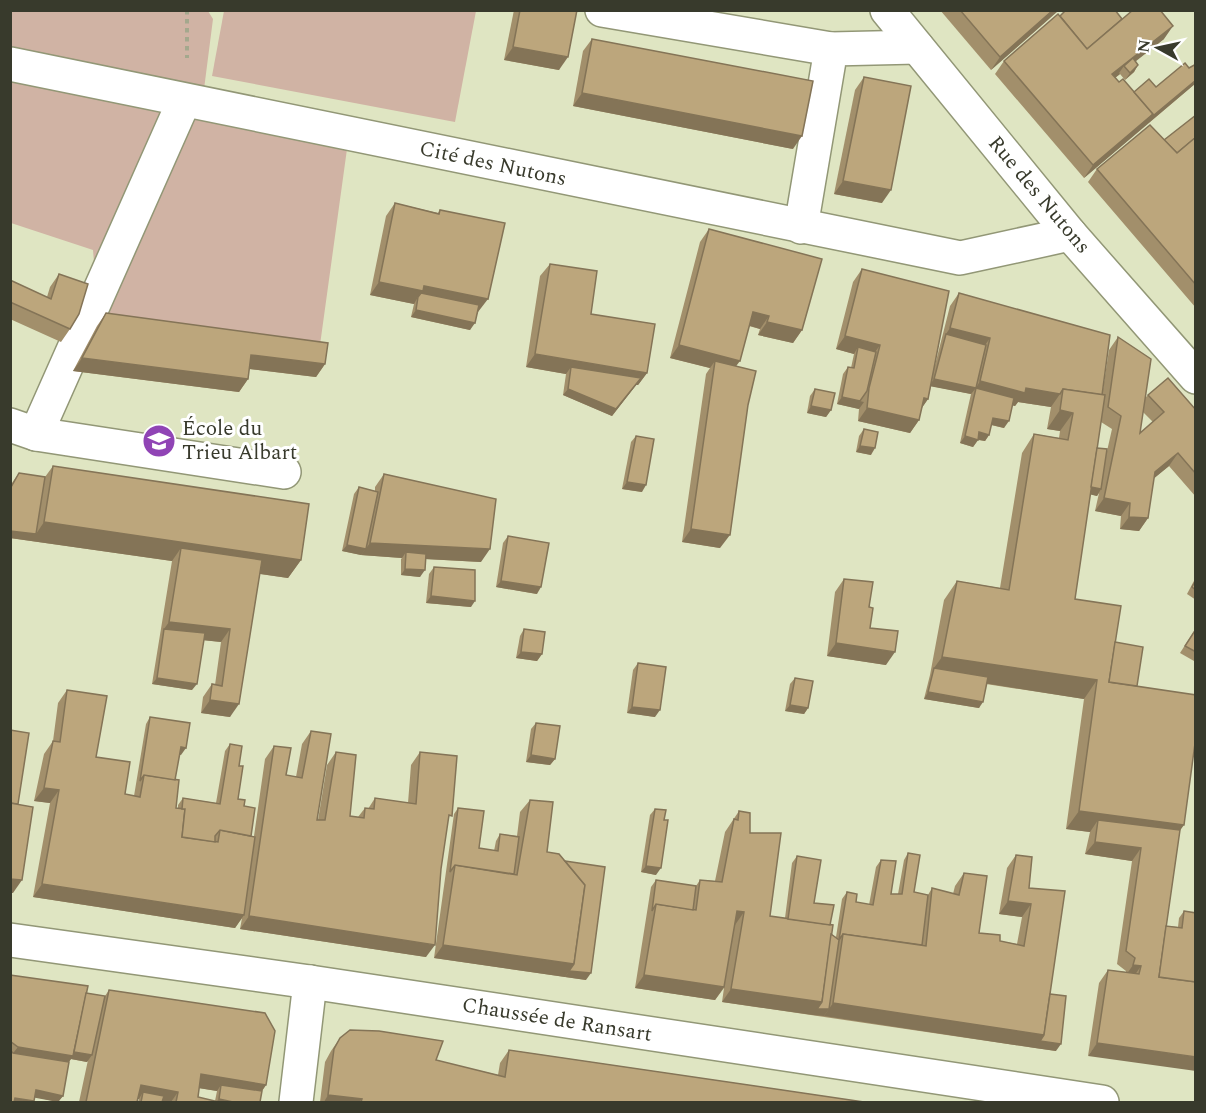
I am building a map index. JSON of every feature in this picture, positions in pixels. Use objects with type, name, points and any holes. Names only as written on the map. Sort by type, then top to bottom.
[{"type":"street","points":[[602,10],[831,49],[917,47]]},
{"type":"street","name":"Rue des Nutons","points":[[887,10],[1070,234],[1196,377]]},
{"type":"street","points":[[801,227],[831,49]]},
{"type":"street","name":"Cité des Nutons","points":[[10,64],[960,258],[1070,234]]},
{"type":"street","points":[[184,101],[23,429],[284,472]]},
{"type":"street","name":"Chaussée de Ransart","points":[[10,940],[310,982],[1102,1102]]},
{"type":"street","points":[[296,1102],[310,982]]},
{"type":"shaded area","points":[[11,11],[208,11],[213,19],[203,97],[347,149],[320,345],[99,323],[93,250],[11,223]]},
{"type":"shaded area","points":[[224,11],[476,11],[455,122],[212,76]]},
{"type":"building","points":[[520,10],[577,10],[568,57],[513,47]]},
{"type":"building","points":[[960,10],[1053,10],[1000,57]]},
{"type":"building","points":[[1066,10],[1115,10],[1122,19],[1087,49],[1060,16]]},
{"type":"building","points":[[1133,10],[1160,10],[1173,26],[1112,74],[1119,82],[1123,79],[1153,114],[1093,165],[1004,61],[1058,14],[1087,49]]},
{"type":"building","points":[[592,39],[813,81],[802,136],[582,93]]},
{"type":"building","points":[[1133,58],[1138,65],[1130,73],[1124,66]]},
{"type":"building","points":[[1185,63],[1189,68],[1196,64],[1196,80],[1148,120],[1153,114],[1134,92],[1149,79],[1156,87]]},
{"type":"building","points":[[864,77],[911,86],[891,190],[843,181]]},
{"type":"building","points":[[1196,115],[1196,137],[1177,153],[1164,140]]},
{"type":"building","points":[[1150,125],[1177,153],[1196,137],[1196,285],[1097,169]]},
{"type":"building","points":[[395,203],[439,214],[440,210],[505,223],[488,299],[424,286],[423,291],[379,282]]},
{"type":"building","points":[[709,229],[822,259],[802,330],[767,322],[769,316],[753,312],[740,361],[679,345]]},
{"type":"building","points":[[550,264],[597,271],[591,314],[655,324],[647,373],[535,354]]},
{"type":"building","points":[[862,269],[949,291],[928,399],[924,398],[919,420],[867,408],[869,388],[880,345],[845,336]]},
{"type":"building","points":[[59,274],[88,284],[79,314],[70,329],[10,302],[10,280],[51,299]]},
{"type":"building","points":[[421,293],[479,305],[475,323],[416,310]]},
{"type":"building","points":[[959,293],[1110,335],[1102,395],[1063,389],[1060,394],[1026,388],[1025,393],[980,381],[990,338],[950,328]]},
{"type":"building","points":[[106,313],[328,343],[325,364],[251,355],[248,379],[82,358]]},
{"type":"building","points":[[946,334],[986,345],[976,388],[934,379]]},
{"type":"building","points":[[1118,337],[1151,359],[1140,433],[1164,412],[1148,395],[1168,378],[1196,410],[1196,474],[1178,453],[1155,472],[1148,518],[1129,517],[1130,503],[1104,498],[1121,416],[1108,407]]},
{"type":"building","points":[[858,347],[876,352],[867,391],[860,401],[842,397],[848,367],[854,368]]},
{"type":"building","points":[[715,361],[756,371],[748,405],[730,535],[691,529]]},
{"type":"building","points":[[571,367],[641,378],[616,409],[568,389]]},
{"type":"building","points":[[976,388],[1014,398],[1009,421],[993,418],[989,435],[979,432],[978,440],[965,436]]},
{"type":"building","points":[[815,389],[835,393],[831,410],[811,406]]},
{"type":"building","points":[[1063,389],[1105,395],[1075,599],[1121,606],[1109,682],[1196,695],[1196,736],[1184,825],[1079,811],[1097,680],[942,657],[957,581],[1009,590],[1034,434],[1068,440],[1073,413],[1060,410]]},
{"type":"building","points":[[864,429],[878,432],[875,448],[860,446]]},
{"type":"building","points":[[636,436],[654,439],[646,485],[627,482]]},
{"type":"building","points":[[1097,448],[1107,449],[1101,489],[1091,487]]},
{"type":"building","points":[[53,466],[309,504],[301,560],[44,522]]},
{"type":"building","points":[[19,473],[45,477],[36,534],[10,531],[10,489]]},
{"type":"building","points":[[384,474],[496,499],[490,549],[370,543]]},
{"type":"building","points":[[359,487],[378,492],[366,549],[347,545]]},
{"type":"building","points":[[508,536],[549,543],[541,587],[501,581]]},
{"type":"building","points":[[181,548],[262,560],[239,704],[210,700],[212,684],[222,686],[230,629],[169,622]]},
{"type":"building","points":[[406,552],[426,554],[425,570],[405,569]]},
{"type":"building","points":[[434,567],[475,570],[475,601],[431,596]]},
{"type":"building","points":[[844,579],[873,582],[869,607],[873,608],[870,628],[898,631],[895,652],[836,643]]},
{"type":"building","points":[[164,629],[205,633],[197,684],[157,678]]},
{"type":"building","points":[[524,629],[545,632],[542,654],[521,652]]},
{"type":"building","points":[[1196,629],[1196,652],[1185,646]]},
{"type":"building","points":[[1115,642],[1143,647],[1137,686],[1109,682]]},
{"type":"building","points":[[638,663],[666,667],[660,710],[632,707]]},
{"type":"building","points":[[934,668],[988,677],[983,702],[928,692]]},
{"type":"building","points":[[795,678],[813,681],[808,708],[790,705]]},
{"type":"building","points":[[67,690],[107,696],[96,757],[130,762],[125,794],[140,797],[144,775],[179,780],[176,808],[185,809],[182,837],[218,842],[220,830],[255,837],[244,915],[42,884],[59,790],[44,788],[53,741],[60,742]]},
{"type":"building","points":[[150,717],[190,723],[186,748],[181,747],[175,780],[144,775],[140,781]]},
{"type":"building","points":[[536,723],[560,726],[555,759],[531,755]]},
{"type":"building","points":[[10,730],[29,733],[18,804],[10,803]]},
{"type":"building","points":[[311,731],[331,734],[317,820],[325,820],[336,752],[356,755],[350,816],[364,818],[365,808],[374,809],[375,798],[416,804],[420,752],[457,756],[452,816],[449,815],[441,869],[435,945],[249,916],[274,746],[291,748],[286,775],[302,778]]},
{"type":"building","points":[[230,744],[242,746],[239,766],[243,766],[238,799],[245,800],[244,806],[255,808],[251,836],[220,830],[215,836],[215,842],[182,837],[185,809],[182,809],[183,798],[220,804]]},
{"type":"building","points":[[530,800],[553,802],[547,852],[559,854],[585,885],[574,964],[443,945],[455,865],[517,875]]},
{"type":"building","points":[[10,803],[33,807],[22,880],[10,879]]},
{"type":"building","points":[[458,808],[484,811],[479,848],[498,851],[500,834],[519,837],[514,874],[455,865],[450,872]]},
{"type":"building","points":[[655,809],[666,810],[664,820],[668,820],[661,868],[646,866]]},
{"type":"building","points":[[739,811],[750,813],[750,833],[781,833],[770,916],[833,925],[822,1002],[731,989],[744,912],[737,911],[724,987],[644,975],[656,904],[696,910],[700,880],[722,882],[734,819],[738,820]]},
{"type":"building","points":[[1098,820],[1180,830],[1159,977],[1196,982],[1196,1057],[1097,1043],[1108,970],[1139,974],[1141,966],[1133,965],[1135,958],[1126,951],[1141,848],[1095,842]]},
{"type":"building","points":[[908,853],[920,855],[914,892],[928,895],[922,945],[843,934],[839,940],[847,892],[857,894],[856,902],[873,905],[881,860],[896,861],[891,894],[902,894]]},
{"type":"building","points":[[1016,855],[1032,857],[1029,888],[1065,891],[1044,1035],[833,1003],[843,934],[926,946],[932,888],[959,895],[964,873],[987,876],[979,933],[1000,935],[1000,941],[1024,946],[1031,904],[1008,901]]},
{"type":"building","points":[[797,856],[821,860],[814,903],[834,905],[830,925],[788,919]]},
{"type":"building","points":[[565,861],[605,867],[591,973],[569,971],[574,964],[585,885]]},
{"type":"building","points":[[656,880],[696,886],[693,910],[656,904],[652,911]]},
{"type":"building","points":[[1184,911],[1196,913],[1196,982],[1159,977],[1166,926],[1182,928]]},
{"type":"building","points":[[831,934],[839,940],[829,1009],[817,1009],[822,1002]]},
{"type":"building","points":[[10,975],[88,986],[73,1056],[18,1047],[10,1041]]},
{"type":"building","points":[[109,990],[265,1013],[275,1031],[266,1085],[201,1074],[198,1097],[219,1102],[176,1102],[178,1092],[141,1085],[137,1102],[86,1102]]},
{"type":"building","points":[[86,993],[105,996],[92,1055],[74,1052]]},
{"type":"building","points":[[1050,994],[1066,996],[1061,1044],[1040,1041],[1044,1035]]},
{"type":"building","points":[[350,1030],[379,1031],[443,1041],[436,1060],[505,1077],[509,1050],[864,1102],[361,1102],[362,1099],[328,1095],[334,1049],[340,1038]]},
{"type":"building","points":[[10,1050],[13,1053],[69,1062],[63,1096],[36,1090],[34,1101],[15,1098],[14,1102],[10,1102]]},
{"type":"building","points":[[221,1085],[262,1091],[260,1102],[233,1102],[219,1099]]},
{"type":"building","points":[[143,1092],[164,1096],[162,1102],[141,1102]]},
{"type":"place","name":"École du Trieu Albart","points":[[159,441]]}]
